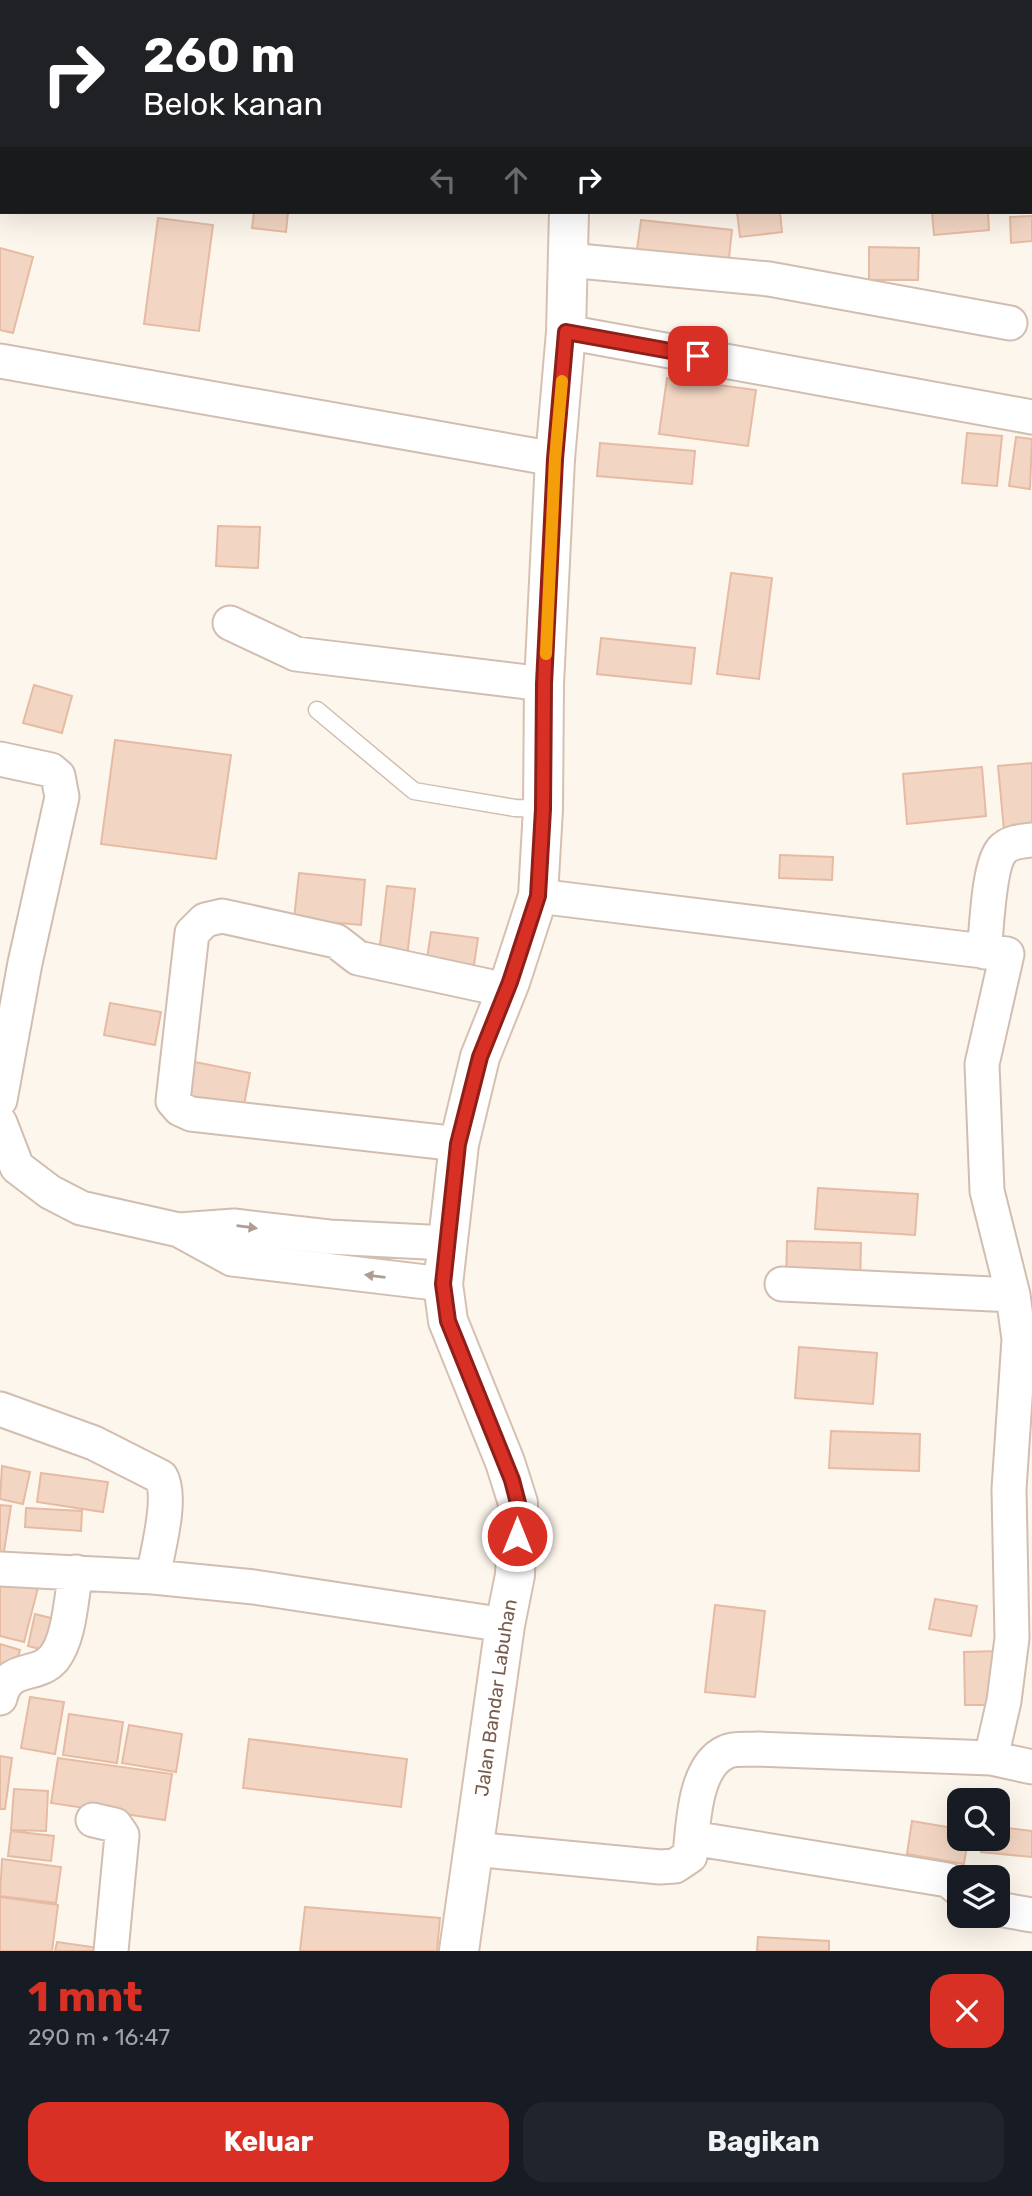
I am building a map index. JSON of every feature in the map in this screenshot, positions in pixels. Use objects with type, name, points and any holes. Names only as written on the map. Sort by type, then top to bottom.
[{"type":"main road","name":"Jalan Bandar Labuhan","points":[[459,1951],[505,1625],[515,1575],[518,1503],[500,1450],[448,1321],[443,1284],[458,1144],[480,1057],[538,896],[543,809],[544,684],[555,459],[566,332],[569,214]]},
{"type":"street","points":[[568,260],[769,279],[1010,324]]},
{"type":"street","points":[[566,332],[1032,417]]},
{"type":"street","points":[[0,361],[555,459]]},
{"type":"street","points":[[230,623],[296,654],[544,684]]},
{"type":"street","points":[[0,759],[51,770],[58,776],[62,797],[13,960],[0,1100]]},
{"type":"street","points":[[991,1758],[1004,1701],[1012,1638],[1010,1489],[1019,1339],[1013,1296],[987,1191],[982,1064],[1008,954],[994,864],[1005,847],[1032,840]]},
{"type":"street","points":[[538,896],[1008,954]]},
{"type":"street","points":[[458,1144],[191,1114],[180,1109],[173,1101],[192,933],[205,920],[222,916],[336,941],[358,958],[506,990]]},
{"type":"street","points":[[0,1123],[8,1165],[81,1208],[179,1230],[232,1259],[443,1284]]},
{"type":"street","points":[[179,1230],[234,1226],[329,1237],[447,1242]]},
{"type":"street","points":[[782,1284],[1013,1296]]},
{"type":"street","points":[[0,1409],[94,1443],[161,1477],[165,1483],[166,1499],[153,1577]]},
{"type":"street","points":[[0,1569],[153,1577],[254,1587],[505,1625]]},
{"type":"street","points":[[0,1698],[10,1679],[52,1661],[62,1646],[75,1572]]},
{"type":"street","points":[[473,1849],[660,1867],[675,1866],[690,1856],[696,1802],[708,1766],[727,1752],[758,1749],[991,1758],[1032,1768]]},
{"type":"street","points":[[93,1820],[115,1825],[122,1835],[111,1951]]},
{"type":"street","points":[[692,1838],[947,1880]]},
{"type":"street","points":[[1010,1911],[1032,1915]]},
{"type":"lane","points":[[317,710],[414,791],[515,808],[543,809]]},
{"type":"building","points":[[254,214],[288,214],[286,232],[252,228]]},
{"type":"building","points":[[737,214],[780,214],[782,232],[740,237]]},
{"type":"building","points":[[932,214],[988,214],[989,230],[934,235]]},
{"type":"building","points":[[1032,216],[1032,241],[1011,243],[1010,217]]},
{"type":"building","points":[[158,218],[213,225],[199,331],[144,324]]},
{"type":"building","points":[[641,220],[732,230],[728,267],[636,257]]},
{"type":"building","points":[[869,247],[919,248],[918,280],[869,280]]},
{"type":"building","points":[[0,248],[33,257],[13,333],[0,330]]},
{"type":"building","points":[[667,378],[756,390],[748,446],[659,434]]},
{"type":"building","points":[[967,433],[1002,436],[997,486],[962,483]]},
{"type":"building","points":[[1016,437],[1032,439],[1030,489],[1009,486]]},
{"type":"building","points":[[600,443],[695,451],[692,484],[597,476]]},
{"type":"building","points":[[218,526],[260,527],[258,568],[216,566]]},
{"type":"building","points":[[731,573],[772,578],[759,679],[717,674]]},
{"type":"building","points":[[601,638],[695,648],[691,684],[597,674]]},
{"type":"building","points":[[34,685],[72,696],[62,733],[23,723]]},
{"type":"building","points":[[115,740],[231,755],[216,859],[101,844]]},
{"type":"building","points":[[1032,763],[1032,828],[1004,830],[998,766]]},
{"type":"building","points":[[982,767],[986,816],[907,824],[903,774]]},
{"type":"building","points":[[780,855],[833,857],[832,880],[779,878]]},
{"type":"building","points":[[299,873],[365,880],[361,925],[294,919]]},
{"type":"building","points":[[387,886],[415,889],[407,957],[379,953]]},
{"type":"building","points":[[431,932],[478,938],[474,965],[427,959]]},
{"type":"building","points":[[110,1003],[161,1012],[155,1045],[104,1035]]},
{"type":"building","points":[[190,1061],[250,1073],[243,1111],[182,1099]]},
{"type":"building","points":[[818,1188],[918,1194],[915,1235],[815,1229]]},
{"type":"building","points":[[787,1241],[861,1243],[860,1283],[786,1282]]},
{"type":"building","points":[[799,1347],[877,1353],[873,1404],[795,1398]]},
{"type":"building","points":[[831,1431],[920,1434],[919,1471],[829,1468]]},
{"type":"building","points":[[2,1466],[30,1472],[23,1504],[0,1499]]},
{"type":"building","points":[[41,1473],[108,1482],[103,1512],[37,1502]]},
{"type":"building","points":[[0,1505],[11,1506],[3,1558],[0,1557]]},
{"type":"building","points":[[26,1508],[82,1511],[81,1531],[25,1527]]},
{"type":"building","points":[[0,1574],[39,1584],[24,1642],[0,1636]]},
{"type":"building","points":[[935,1599],[977,1606],[971,1636],[929,1629]]},
{"type":"building","points":[[715,1605],[765,1611],[755,1697],[705,1692]]},
{"type":"building","points":[[35,1614],[63,1621],[55,1653],[28,1646]]},
{"type":"building","points":[[0,1644],[20,1650],[15,1668],[0,1664]]},
{"type":"building","points":[[999,1651],[999,1705],[965,1705],[964,1652]]},
{"type":"building","points":[[30,1697],[64,1702],[55,1754],[21,1748]]},
{"type":"building","points":[[69,1714],[123,1722],[117,1763],[63,1755]]},
{"type":"building","points":[[129,1725],[182,1734],[176,1772],[122,1763]]},
{"type":"building","points":[[249,1739],[407,1759],[401,1807],[243,1788]]},
{"type":"building","points":[[0,1756],[12,1758],[5,1809],[0,1809]]},
{"type":"building","points":[[58,1758],[172,1774],[165,1820],[51,1803]]},
{"type":"building","points":[[14,1789],[48,1791],[46,1831],[11,1830]]},
{"type":"building","points":[[912,1821],[947,1827],[947,1851],[966,1851],[964,1864],[907,1854]]},
{"type":"building","points":[[1010,1828],[1032,1831],[1032,1857],[981,1852],[1010,1851]]},
{"type":"building","points":[[11,1831],[54,1836],[51,1861],[8,1856]]},
{"type":"building","points":[[2,1859],[61,1867],[56,1903],[0,1896]]},
{"type":"building","points":[[0,1897],[58,1905],[52,1951],[0,1951]]},
{"type":"building","points":[[305,1907],[440,1918],[437,1951],[300,1951]]},
{"type":"building","points":[[758,1937],[829,1941],[829,1951],[757,1951]]},
{"type":"building","points":[[57,1942],[106,1949],[106,1951],[55,1951]]},
{"type":"slow traffic","points":[[546,654],[555,459],[562,381]]},
{"type":"route","points":[[517,1536],[518,1503],[512,1480],[448,1321],[443,1284],[458,1144],[480,1057],[510,982],[538,896],[543,809],[544,684],[555,459],[566,332],[698,356]]}]
